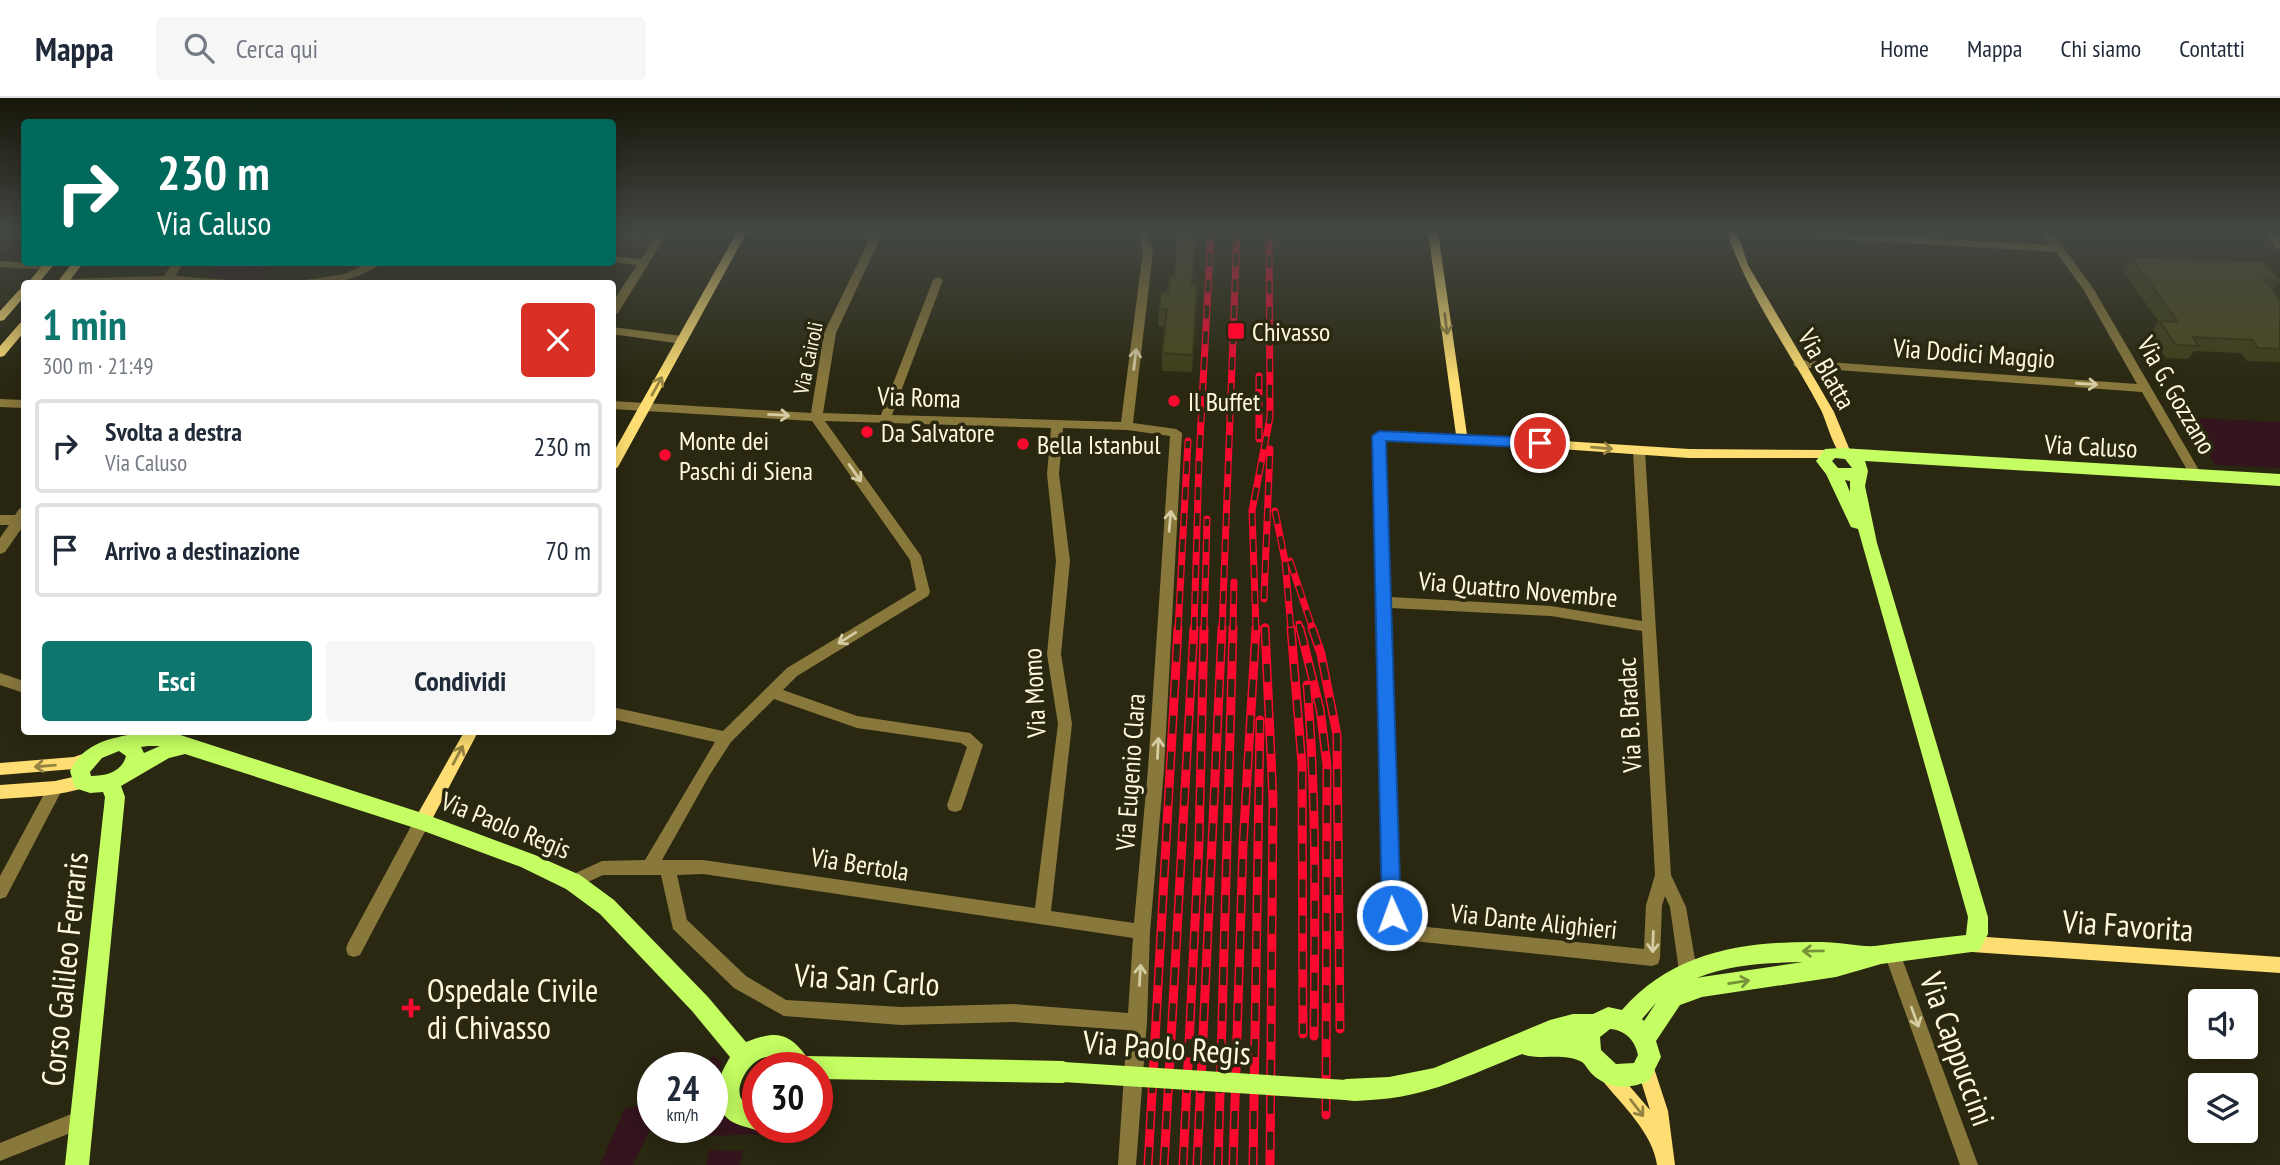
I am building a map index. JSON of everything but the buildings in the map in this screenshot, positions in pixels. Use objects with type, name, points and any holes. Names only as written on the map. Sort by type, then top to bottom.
[{"type":"main road","name":"Via Caluso","points":[[1900,460],[1844,476],[1830,465],[1847,454],[1900,460],[2280,480]]},
{"type":"main road","points":[[1644,1038],[1673,997],[1702,987],[1836,967],[1886,954],[1972,944],[1978,934],[1978,917],[1868,543],[1857,486],[1858,461],[1847,454]]},
{"type":"main road","points":[[1830,465],[1868,543]]},
{"type":"main road","name":"Via Paolo Regis","points":[[88,758],[103,748],[138,739],[170,738],[185,746],[422,822],[528,861],[573,882],[607,907],[700,1004],[742,1054]]},
{"type":"main road","points":[[126,744],[132,747],[136,757],[128,771]]},
{"type":"main road","points":[[88,758],[80,771],[82,782],[92,786],[106,784],[164,752],[185,746]]},
{"type":"main road","name":"Corso Galileo Ferraris","points":[[76,1165],[115,797],[112,788],[106,784]]},
{"type":"main road","points":[[1626,1021],[1638,1003],[1703,964],[1811,950],[1886,954]]},
{"type":"main road","points":[[1608,1018],[1626,1021],[1644,1038],[1650,1057],[1646,1068],[1633,1077],[1623,1078],[1606,1071],[1590,1053],[1587,1043],[1593,1025],[1608,1018]]},
{"type":"main road","name":"Via Paolo Regis","points":[[833,1068],[1063,1072],[1346,1090],[1389,1088],[1434,1079],[1561,1028],[1593,1025]]},
{"type":"main road","name":"Via Paolo Regis","points":[[1521,1045],[1551,1044],[1590,1053]]},
{"type":"main road","points":[[752,1052],[767,1045],[778,1045],[792,1052]]},
{"type":"main road","points":[[742,1059],[729,1077],[729,1101],[742,1115]]},
{"type":"street","points":[[616,307],[632,282]]},
{"type":"street","points":[[616,460],[714,282]]},
{"type":"street","name":"Via Cairoli","points":[[816,417],[830,333],[854,282]]},
{"type":"street","points":[[885,419],[937,282]]},
{"type":"street","points":[[1127,426],[1144,282]]},
{"type":"street","points":[[1440,282],[1461,439],[1735,455],[1830,465]]},
{"type":"street","name":"Via Blatta","points":[[1752,282],[1828,412],[1847,454]]},
{"type":"street","name":"Via G. Gozzano","points":[[2082,282],[2197,477]]},
{"type":"street","points":[[616,292],[625,293]]},
{"type":"street","points":[[0,318],[21,294]]},
{"type":"street","points":[[0,352],[21,328]]},
{"type":"street","points":[[616,331],[682,340]]},
{"type":"street","name":"Via Dodici Maggio","points":[[1799,364],[2146,388]]},
{"type":"street","points":[[0,403],[21,404]]},
{"type":"street","points":[[616,405],[645,407]]},
{"type":"street","name":"Via Roma","points":[[645,407],[816,417],[1127,426]]},
{"type":"street","points":[[659,866],[704,771],[726,738],[792,672],[923,592],[916,559],[816,417]]},
{"type":"street","name":"Via Momo","points":[[1042,917],[1065,723],[1054,654],[1063,561],[1053,474],[1057,424]]},
{"type":"street","name":"Via Eugenio Clara","points":[[1127,426],[1171,431],[1177,438],[1127,1165]]},
{"type":"street","name":"Via Dante Alighieri","points":[[1461,439],[1379,436],[1392,915],[1413,933],[1652,958],[1654,905],[1663,875]]},
{"type":"street","name":"Via B. Bradac","points":[[1639,451],[1663,875],[1678,907],[1688,971]]},
{"type":"street","points":[[0,520],[21,517]]},
{"type":"street","points":[[0,550],[21,520]]},
{"type":"street","name":"Via Quattro Novembre","points":[[1382,602],[1551,611],[1648,627]]},
{"type":"street","points":[[0,679],[21,686]]},
{"type":"street","points":[[771,692],[857,722],[965,737],[975,744],[955,805]]},
{"type":"street","points":[[616,714],[726,738]]},
{"type":"street","points":[[355,949],[469,735]]},
{"type":"street","points":[[0,769],[74,763],[88,758]]},
{"type":"street","points":[[0,792],[55,788],[82,782]]},
{"type":"street","points":[[0,892],[55,788]]},
{"type":"street","name":"Via San Carlo","points":[[659,866],[679,924],[740,982],[784,1008],[901,1016],[1014,1013],[1138,1022]]},
{"type":"street","name":"Via Bertola","points":[[573,882],[602,868],[703,867],[1142,932]]},
{"type":"street","name":"Via Favorita","points":[[1972,944],[2280,965]]},
{"type":"street","name":"Via Cappuccini","points":[[1886,954],[1969,1165]]},
{"type":"street","points":[[1646,1068],[1659,1111],[1665,1157]]},
{"type":"street","points":[[1606,1071],[1645,1119],[1665,1157]]},
{"type":"street","points":[[0,1152],[81,1119]]},
{"type":"shaded area","points":[[2190,418],[2280,422],[2280,468],[2215,465]]},
{"type":"shaded area","points":[[637,1106],[637,1143],[644,1143],[633,1165],[600,1165],[625,1108]]},
{"type":"shaded area","points":[[728,1117],[742,1127],[742,1135],[728,1135]]},
{"type":"shaded area","points":[[709,1150],[743,1151],[740,1165],[706,1165]]},
{"type":"railway","points":[[1194,630],[1208,282]]},
{"type":"railway","points":[[1222,630],[1235,282]]},
{"type":"railway","points":[[1256,629],[1252,511],[1270,417],[1269,282]]},
{"type":"railway","points":[[1259,376],[1259,439]]},
{"type":"railway","points":[[1178,630],[1188,441]]},
{"type":"railway","points":[[1264,599],[1270,449]]},
{"type":"railway","points":[[1275,511],[1285,561],[1291,630]]},
{"type":"railway","points":[[1204,630],[1207,519]]},
{"type":"railway","points":[[1290,561],[1313,630]]},
{"type":"railway","points":[[1233,630],[1234,582]]},
{"type":"railway","points":[[1299,624],[1300,630]]},
{"type":"railway","points":[[1148,1165],[1178,628]]},
{"type":"railway","points":[[1164,1165],[1194,628]]},
{"type":"railway","points":[[1183,1165],[1199,842],[1204,628]]},
{"type":"railway","points":[[1197,1165],[1222,628]]},
{"type":"railway","points":[[1218,1165],[1233,628]]},
{"type":"railway","points":[[1265,628],[1273,800],[1270,1165]]},
{"type":"railway","points":[[1291,628],[1302,764],[1303,1034]]},
{"type":"railway","points":[[1300,628],[1320,709],[1327,765],[1326,1115]]},
{"type":"railway","points":[[1312,628],[1321,654],[1337,735],[1340,1029]]},
{"type":"railway","points":[[1233,1165],[1243,845],[1256,629]]},
{"type":"railway","points":[[1307,685],[1314,817],[1314,1036]]},
{"type":"railway","points":[[1253,1165],[1260,720]]},
{"type":"place","name":"Chivasso","points":[[1236,331]]},
{"type":"place","name":"Il Buffet","points":[[1174,401]]},
{"type":"place","name":"Da Salvatore","points":[[867,432]]},
{"type":"place","name":"Bella Istanbul","points":[[1023,444]]},
{"type":"place","name":"Monte dei Paschi di Siena","points":[[665,455]]},
{"type":"place","name":"Ospedale Civile di Chivasso","points":[[411,1008]]},
{"type":"route","points":[[1392,915],[1379,436],[1540,443]]}]
